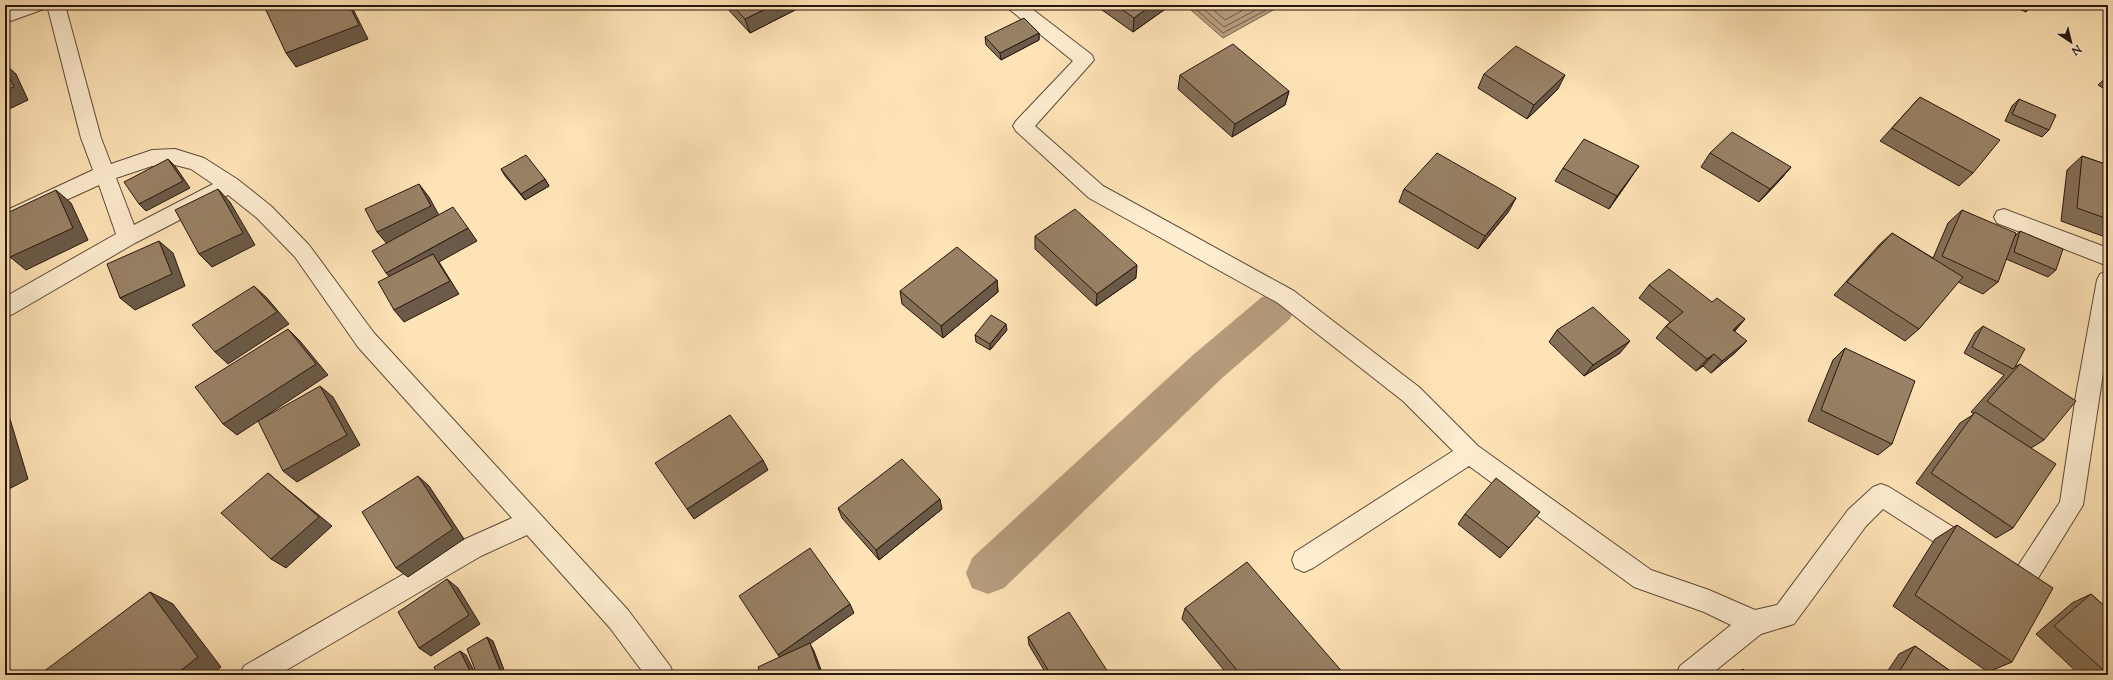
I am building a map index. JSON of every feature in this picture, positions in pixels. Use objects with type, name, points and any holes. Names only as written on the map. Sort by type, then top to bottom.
[{"type":"street","points":[[5,17],[38,5]]},
{"type":"street","points":[[56,5],[91,138],[128,237]]},
{"type":"street","points":[[1015,5],[1085,60],[1023,126],[1096,192],[1286,297],[1411,394],[1470,453],[1643,580],[1709,602],[1754,624]]},
{"type":"street","points":[[5,220],[104,174],[152,158],[175,158],[197,163],[230,185],[264,212],[302,251],[366,340],[619,619],[661,675]]},
{"type":"street","points":[[5,308],[128,237],[230,185]]},
{"type":"street","points":[[2004,217],[2108,256]]},
{"type":"street","points":[[1689,675],[1754,624],[1785,615],[1857,518],[1881,495],[2021,583],[2071,505],[2087,395],[2108,280]]},
{"type":"street","points":[[1304,560],[1470,453]]},
{"type":"street","points":[[253,675],[472,548],[530,522]]},
{"type":"water","points":[[1185,5],[1273,5],[1277,8],[1223,38]]},
{"type":"building","points":[[272,5],[349,5],[359,25],[286,53],[265,8]]},
{"type":"building","points":[[732,5],[774,5],[745,19]]},
{"type":"building","points":[[1116,5],[1152,5],[1134,18]]},
{"type":"building","points":[[1024,18],[1039,33],[1000,53],[985,37]]},
{"type":"building","points":[[1233,44],[1289,91],[1235,124],[1180,75]]},
{"type":"building","points":[[1516,46],[1565,75],[1534,105],[1484,74]]},
{"type":"building","points":[[5,68],[14,87],[5,90]]},
{"type":"building","points":[[1920,97],[2000,140],[1973,173],[1892,128]]},
{"type":"building","points":[[2019,99],[2056,115],[2049,130],[2012,114]]},
{"type":"building","points":[[1732,132],[1791,167],[1770,189],[1710,153]]},
{"type":"building","points":[[1584,139],[1639,166],[1617,196],[1563,168]]},
{"type":"building","points":[[1437,153],[1516,198],[1485,236],[1404,189]]},
{"type":"building","points":[[526,155],[545,179],[521,194],[501,169]]},
{"type":"building","points":[[2082,156],[2108,165],[2108,219],[2077,208]]},
{"type":"building","points":[[168,159],[183,181],[139,204],[124,182]]},
{"type":"building","points":[[419,184],[431,206],[377,232],[365,209]]},
{"type":"building","points":[[218,189],[243,233],[199,254],[175,210]]},
{"type":"building","points":[[56,190],[73,228],[10,257],[5,245],[5,214]]},
{"type":"building","points":[[453,207],[468,228],[386,273],[372,251]]},
{"type":"building","points":[[1075,209],[1137,265],[1097,294],[1035,236]]},
{"type":"building","points":[[1962,210],[2016,233],[1998,282],[1942,256]]},
{"type":"building","points":[[2020,231],[2063,249],[2056,270],[2014,252]]},
{"type":"building","points":[[1892,233],[1963,277],[1919,329],[1847,282]]},
{"type":"building","points":[[159,241],[172,274],[120,298],[107,264]]},
{"type":"building","points":[[957,247],[997,280],[941,326],[900,291]]},
{"type":"building","points":[[433,254],[450,281],[394,310],[378,282]]},
{"type":"building","points":[[1669,269],[1712,302],[1717,298],[1745,319],[1733,330],[1747,341],[1722,361],[1714,354],[1707,359],[1666,326],[1683,312],[1649,285]]},
{"type":"building","points":[[254,286],[277,312],[215,352],[192,325]]},
{"type":"building","points":[[1593,307],[1630,341],[1593,365],[1557,330]]},
{"type":"building","points":[[991,315],[1006,324],[990,344],[975,335]]},
{"type":"building","points":[[1983,326],[2025,349],[2013,369],[1972,347]]},
{"type":"building","points":[[288,329],[316,364],[223,424],[195,387]]},
{"type":"building","points":[[1845,348],[1915,381],[1892,444],[1821,410]]},
{"type":"building","points":[[2020,364],[2076,401],[2044,440],[1987,401]]},
{"type":"building","points":[[320,386],[347,435],[283,471],[258,421]]},
{"type":"building","points":[[1975,412],[2056,464],[2013,528],[1931,473]]},
{"type":"building","points":[[730,415],[763,460],[687,509],[655,463]]},
{"type":"building","points":[[5,452],[10,469],[5,472]]},
{"type":"building","points":[[902,459],[940,499],[876,550],[838,508]]},
{"type":"building","points":[[268,473],[319,517],[271,559],[221,513]]},
{"type":"building","points":[[418,476],[453,529],[396,568],[362,512]]},
{"type":"building","points":[[1496,478],[1540,512],[1509,548],[1465,514]]},
{"type":"building","points":[[1957,525],[2053,588],[2012,662],[1915,595]]},
{"type":"building","points":[[810,548],[850,604],[778,655],[739,596]]},
{"type":"building","points":[[1247,562],[1345,675],[1241,675],[1185,608]]},
{"type":"building","points":[[447,579],[469,615],[419,648],[398,612]]},
{"type":"building","points":[[150,592],[198,657],[175,675],[39,675]]},
{"type":"building","points":[[2091,594],[2108,609],[2108,674],[2054,626]]},
{"type":"building","points":[[1069,612],[1110,675],[1051,675],[1028,637]]},
{"type":"building","points":[[487,637],[502,675],[477,675],[467,649]]},
{"type":"building","points":[[810,643],[821,675],[761,675],[758,667]]},
{"type":"building","points":[[1915,646],[1956,675],[1897,675]]},
{"type":"building","points":[[460,651],[472,675],[438,675],[434,667]]},
{"type":"building","points":[[1743,669],[1749,675],[1737,675]]},
{"type":"waterway","points":[[988,573],[1207,367],[1276,308]]}]
